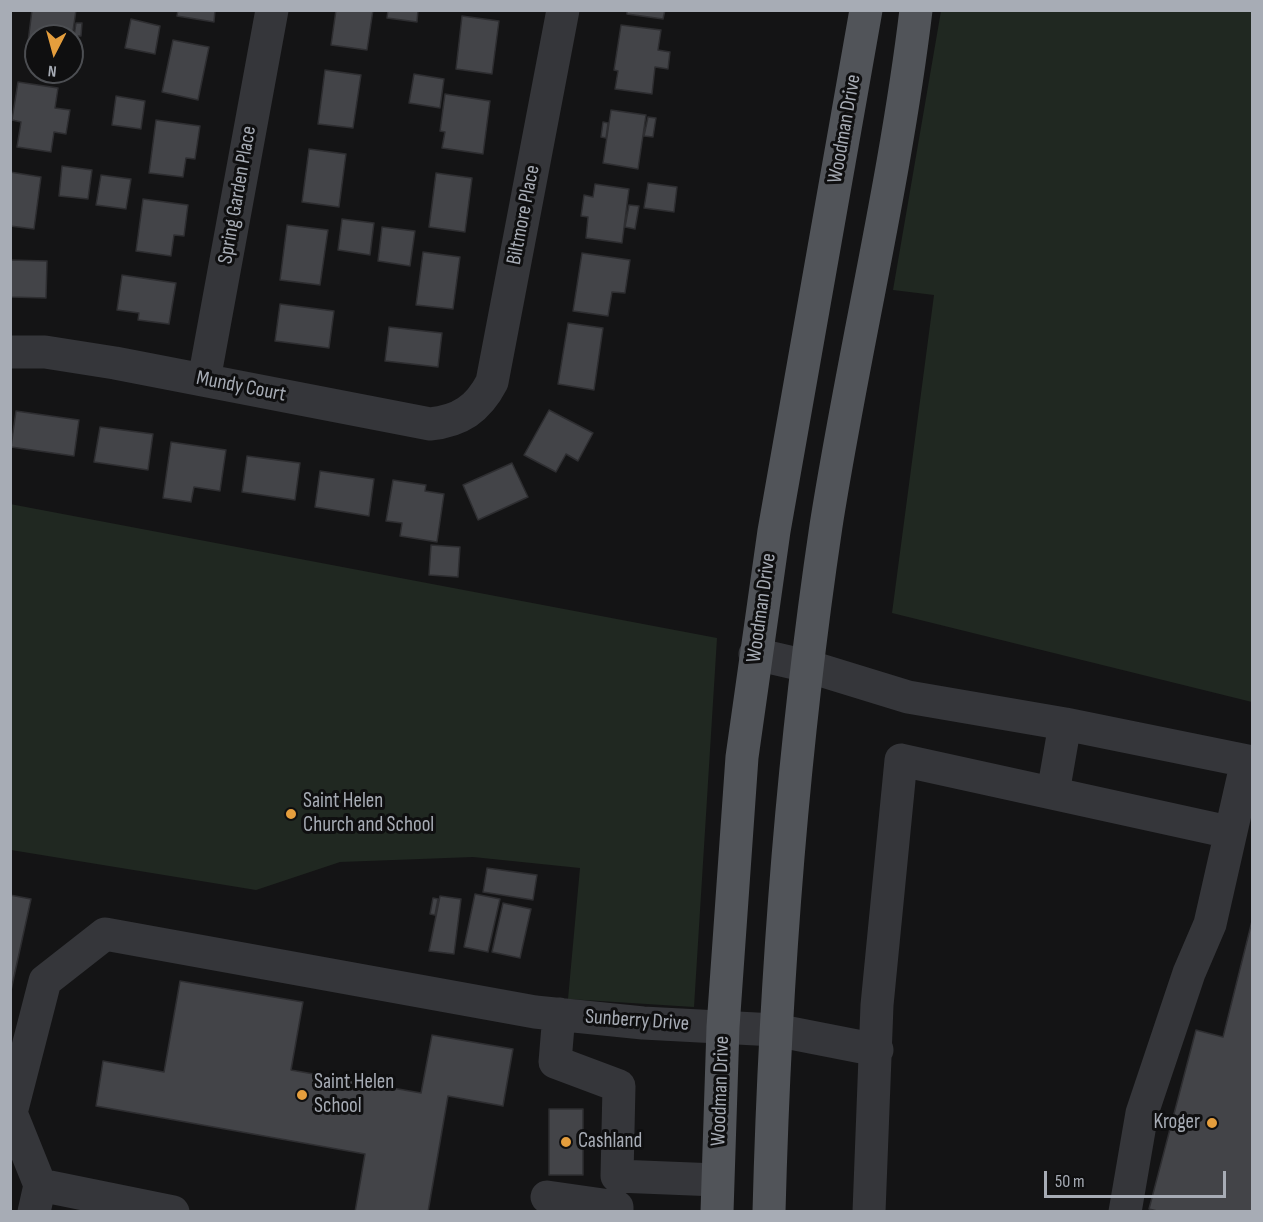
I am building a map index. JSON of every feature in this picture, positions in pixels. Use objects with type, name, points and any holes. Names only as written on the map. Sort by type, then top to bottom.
[{"type":"main road","name":"Woodman Drive","points":[[717,1196],[723,1027],[742,757],[755,654],[806,338],[866,10]]},
{"type":"main road","points":[[769,1212],[775,1030],[798,734],[827,523],[903,98],[916,10]]},
{"type":"street","name":"Spring Garden Place","points":[[204,380],[272,10]]},
{"type":"street","name":"Biltmore Place","points":[[470,412],[484,397],[492,382],[563,10]]},
{"type":"street","name":"Mundy Court","points":[[10,352],[45,352],[429,424],[447,422],[470,412]]},
{"type":"street","points":[[755,654],[807,666],[908,697],[1065,724],[1248,778],[1229,832],[1210,924],[1189,974],[1142,1113],[1125,1212]]},
{"type":"street","points":[[1053,793],[1065,724]]},
{"type":"street","points":[[869,1212],[878,994],[901,760],[1229,832]]},
{"type":"street","name":"Sunberry Drive","points":[[11,1113],[45,981],[105,934],[547,1013],[643,1023],[775,1030],[876,1050]]},
{"type":"street","points":[[547,1013],[555,1062],[619,1086],[617,1176],[717,1196]]},
{"type":"street","points":[[11,1113],[37,1198],[173,1212]]},
{"type":"street","points":[[547,1197],[617,1207],[617,1212]]},
{"type":"shaded area","points":[[941,11],[1252,11],[1252,702],[892,613],[934,295],[893,290]]},
{"type":"shaded area","points":[[10,504],[717,638],[694,1007],[568,999],[580,868],[473,857],[340,862],[256,890],[11,850]]},
{"type":"building","points":[[32,10],[76,10],[74,24],[30,24]]},
{"type":"building","points":[[178,10],[215,10],[214,22],[177,16]]},
{"type":"building","points":[[336,10],[373,10],[367,50],[331,45]]},
{"type":"building","points":[[388,10],[418,10],[417,22],[387,18]]},
{"type":"building","points":[[627,10],[665,10],[663,19],[627,14]]},
{"type":"building","points":[[462,16],[499,21],[492,74],[456,69]]},
{"type":"building","points":[[131,19],[160,26],[155,54],[125,48]]},
{"type":"building","points":[[621,25],[661,30],[658,50],[670,52],[668,69],[655,67],[652,94],[615,89],[618,71],[614,70]]},
{"type":"building","points":[[173,40],[209,47],[198,100],[162,92]]},
{"type":"building","points":[[325,70],[361,75],[353,128],[318,124]]},
{"type":"building","points":[[414,74],[444,79],[440,108],[409,103]]},
{"type":"building","points":[[18,82],[58,88],[55,108],[70,110],[66,134],[54,132],[51,152],[17,147],[21,122],[12,120]]},
{"type":"building","points":[[445,94],[490,101],[483,154],[442,148],[445,132],[440,131]]},
{"type":"building","points":[[116,96],[145,101],[141,129],[112,125]]},
{"type":"building","points":[[611,110],[646,115],[638,169],[603,163]]},
{"type":"building","points":[[648,117],[656,118],[653,137],[644,136]]},
{"type":"building","points":[[156,120],[200,126],[195,159],[186,158],[183,177],[149,173]]},
{"type":"building","points":[[603,122],[608,123],[606,138],[601,137]]},
{"type":"building","points":[[309,149],[346,154],[339,207],[302,202]]},
{"type":"building","points":[[62,166],[92,170],[88,199],[59,196]]},
{"type":"building","points":[[10,172],[41,177],[34,229],[10,226]]},
{"type":"building","points":[[436,173],[472,178],[465,232],[429,227]]},
{"type":"building","points":[[101,175],[131,179],[126,209],[96,205]]},
{"type":"building","points":[[648,183],[677,187],[674,212],[644,208]]},
{"type":"building","points":[[595,184],[629,189],[622,243],[586,238],[588,217],[581,216],[584,195],[593,197]]},
{"type":"building","points":[[143,199],[188,205],[184,236],[174,235],[171,256],[136,251]]},
{"type":"building","points":[[629,205],[639,206],[635,229],[625,227]]},
{"type":"building","points":[[342,219],[374,223],[370,255],[338,250]]},
{"type":"building","points":[[287,225],[328,230],[320,285],[280,280]]},
{"type":"building","points":[[382,227],[415,231],[410,266],[378,261]]},
{"type":"building","points":[[423,252],[460,257],[453,309],[416,305]]},
{"type":"building","points":[[582,253],[630,260],[625,293],[612,292],[608,316],[573,311]]},
{"type":"building","points":[[10,260],[47,261],[46,298],[10,297]]},
{"type":"building","points":[[122,275],[176,283],[169,324],[138,320],[139,313],[117,310]]},
{"type":"building","points":[[280,304],[334,311],[329,348],[275,341]]},
{"type":"building","points":[[568,323],[603,328],[594,390],[558,384]]},
{"type":"building","points":[[389,327],[442,333],[438,367],[385,361]]},
{"type":"building","points":[[549,410],[593,433],[578,461],[566,454],[556,472],[524,455]]},
{"type":"building","points":[[16,411],[79,420],[74,456],[11,447]]},
{"type":"building","points":[[100,427],[153,434],[148,470],[94,462]]},
{"type":"building","points":[[171,442],[226,450],[220,491],[194,487],[191,502],[163,498]]},
{"type":"building","points":[[247,456],[300,463],[295,500],[242,492]]},
{"type":"building","points":[[512,463],[528,497],[478,520],[463,485]]},
{"type":"building","points":[[320,471],[374,479],[369,516],[315,507]]},
{"type":"building","points":[[393,480],[426,485],[425,491],[444,494],[437,542],[400,536],[402,523],[386,521]]},
{"type":"building","points":[[431,545],[460,547],[458,577],[429,575]]},
{"type":"building","points":[[487,868],[537,875],[533,900],[483,892]]},
{"type":"building","points":[[475,894],[500,899],[488,952],[464,947]]},
{"type":"building","points":[[10,895],[31,899],[10,995]]},
{"type":"building","points":[[440,896],[461,899],[454,954],[429,951]]},
{"type":"building","points":[[433,898],[438,899],[435,915],[430,914]]},
{"type":"building","points":[[503,903],[531,909],[520,958],[492,952]]},
{"type":"building","name":"Kroger","points":[[1252,921],[1252,1212],[1161,1212],[1149,1209],[1196,1030],[1223,1037]]},
{"type":"building","name":"Saint Helen School","points":[[180,981],[303,1002],[291,1070],[421,1093],[432,1035],[513,1049],[503,1106],[448,1096],[428,1212],[355,1212],[365,1154],[96,1106],[103,1061],[164,1072]]},
{"type":"building","name":"Cashland","points":[[549,1109],[583,1109],[583,1175],[549,1175]]},
{"type":"place","name":"Saint Helen Church and School","points":[[291,814]]},
{"type":"place","name":"Saint Helen School","points":[[302,1095]]},
{"type":"place","name":"Kroger","points":[[1212,1123]]},
{"type":"place","name":"Cashland","points":[[566,1142]]}]
